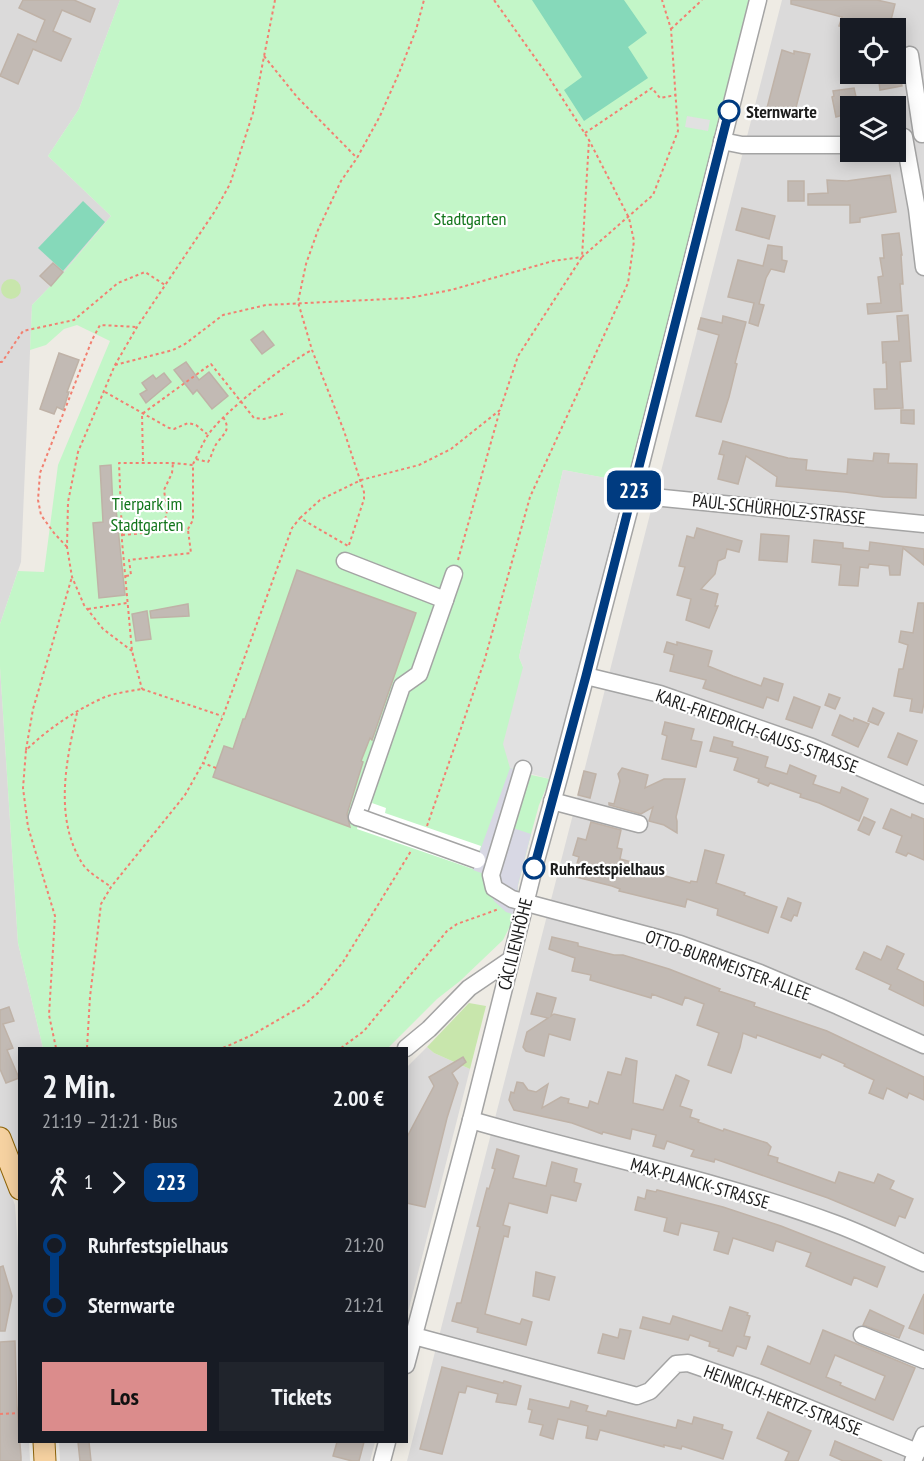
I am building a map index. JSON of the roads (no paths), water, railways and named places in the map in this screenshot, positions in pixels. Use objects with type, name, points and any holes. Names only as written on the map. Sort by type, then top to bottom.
[{"type":"main road","points":[[0,1138],[18,1184]]},
{"type":"main road","points":[[44,1443],[45,1461]]},
{"type":"street","name":"CÄCILIENHÖHE","points":[[408,1358],[471,1120],[510,960],[519,901],[552,801],[586,676],[759,0]]},
{"type":"street","points":[[906,137],[923,134],[910,55]]},
{"type":"street","points":[[722,141],[742,145],[840,145]]},
{"type":"street","points":[[906,162],[917,209],[924,267]]},
{"type":"street","name":"PAUL-SCHÜRHOLZ-STRASSE","points":[[633,495],[924,524]]},
{"type":"street","points":[[347,553],[445,600]]},
{"type":"street","points":[[454,574],[419,674],[402,686],[357,817],[494,865]]},
{"type":"street","name":"KARL-FRIEDRICH-GAUSS-STRASSE","points":[[586,676],[660,694],[801,743],[922,790]]},
{"type":"street","points":[[519,901],[494,888],[491,875],[523,769]]},
{"type":"street","points":[[552,801],[639,824]]},
{"type":"street","name":"OTTO-BURRMEISTER-ALLEE","points":[[519,901],[680,944],[770,977],[924,1045]]},
{"type":"street","points":[[407,1047],[429,1029],[469,988],[510,960]]},
{"type":"street","name":"MAX-PLANCK-STRASSE","points":[[471,1120],[739,1192],[838,1224],[924,1263]]},
{"type":"street","points":[[862,1335],[924,1360]]},
{"type":"street","name":"HEINRICH-HERTZ-STRASSE","points":[[414,1336],[637,1396],[650,1391],[676,1364],[688,1363],[757,1387],[915,1457]]},
{"type":"street","points":[[915,1457],[924,1435]]},
{"type":"street","points":[[382,1461],[387,1443]]},
{"type":"place","name":"Sternwarte","points":[[729,111]]},
{"type":"place","name":"Ruhrfestspielhaus","points":[[534,868]]},
{"type":"park label","name":"Stadtgarten","points":[[470,218]]},
{"type":"park label","name":"Tierpark im Stadtgarten","points":[[147,513]]}]
